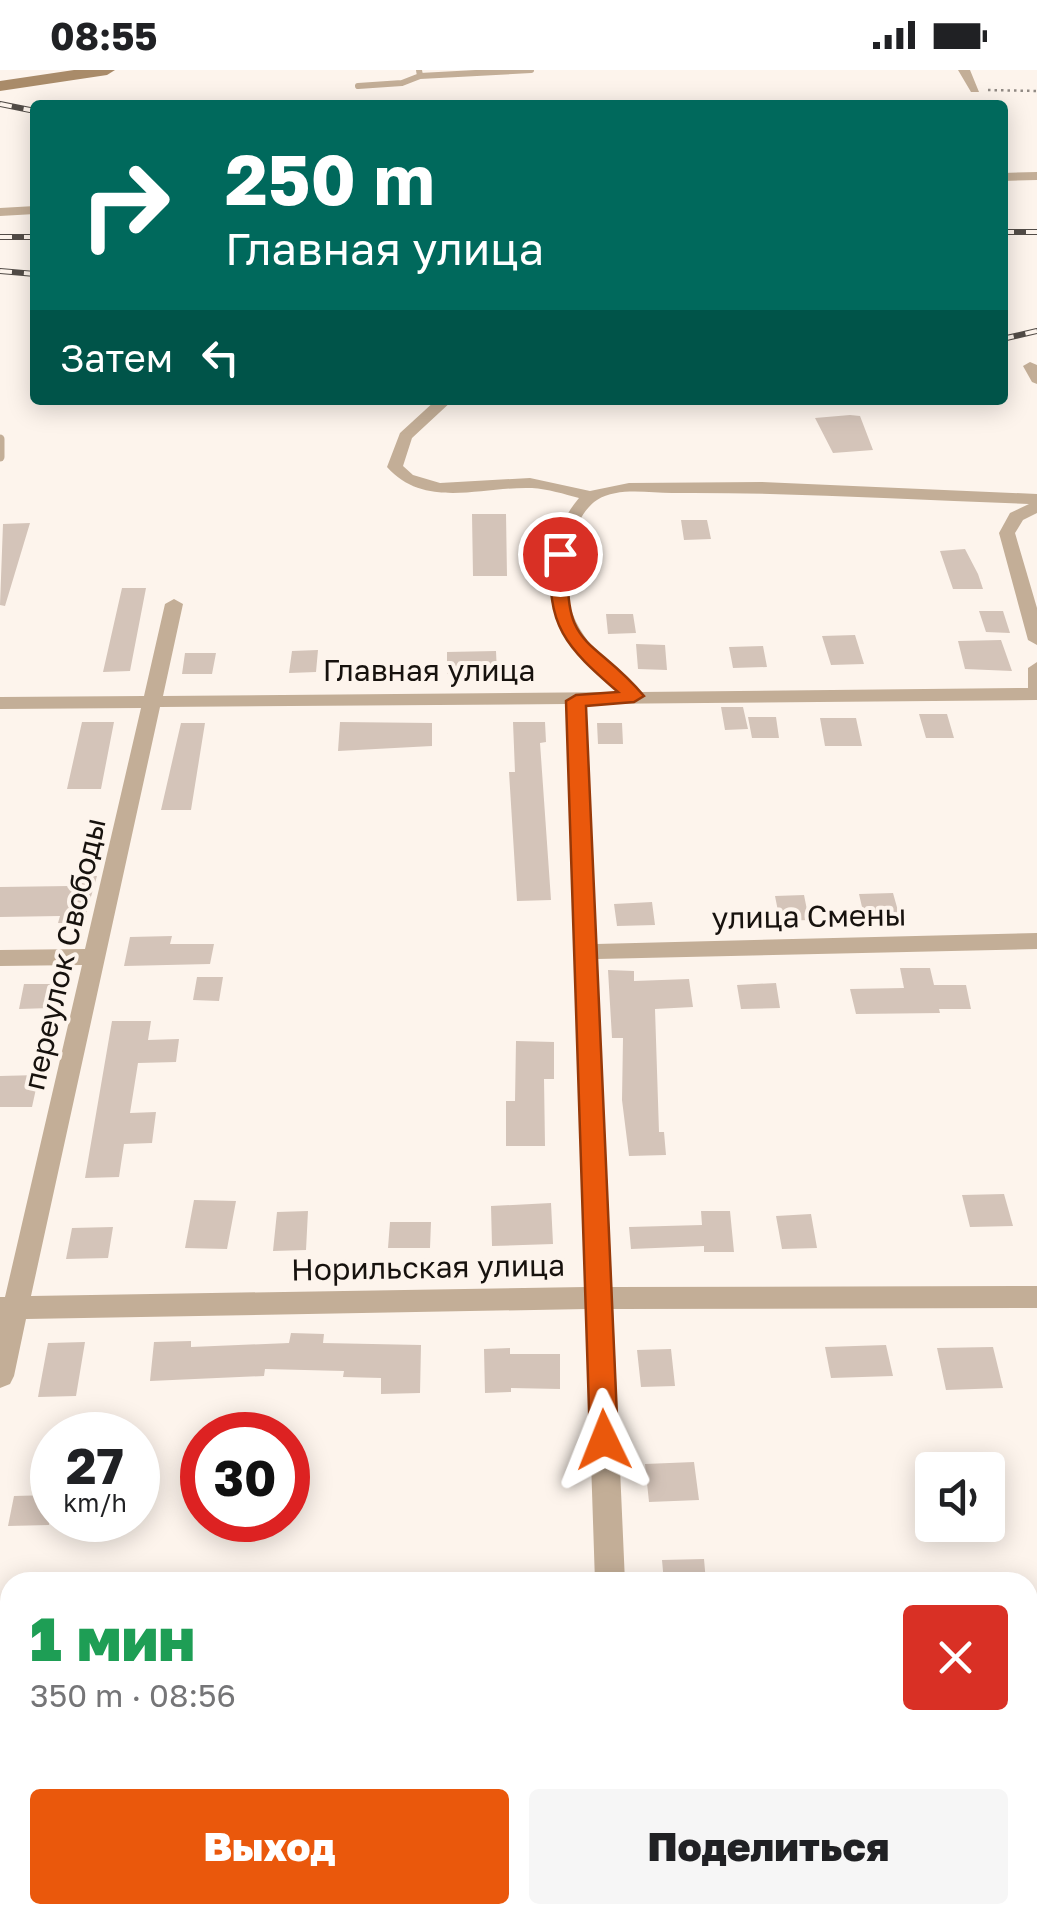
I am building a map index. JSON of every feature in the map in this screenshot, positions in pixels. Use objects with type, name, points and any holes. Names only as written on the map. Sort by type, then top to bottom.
[{"type":"main road","points":[[7,80],[106,70]]},
{"type":"street","points":[[964,70],[976,90]]},
{"type":"street","points":[[1008,177],[1037,176]]},
{"type":"street","points":[[0,212],[30,210]]},
{"type":"street","points":[[439,405],[410,429],[396,452],[395,467],[403,476],[425,486],[538,484],[591,496],[618,490],[762,484],[1037,502]]},
{"type":"street","points":[[591,496],[579,509],[560,554],[560,610],[580,650],[634,696]]},
{"type":"street","points":[[1037,502],[1016,517],[1007,533],[1037,640]]},
{"type":"street","name":"переулок Свободы","points":[[0,1376],[7,1308],[155,701],[174,604]]},
{"type":"street","points":[[1037,668],[1037,694]]},
{"type":"street","name":"Главная улица","points":[[0,703],[1037,694]]},
{"type":"street","points":[[576,701],[610,1572]]},
{"type":"street","name":"улица Смены","points":[[583,952],[1037,941]]},
{"type":"street","points":[[0,958],[92,958]]},
{"type":"street","name":"Норильская улица","points":[[7,1308],[598,1298],[1037,1297]]},
{"type":"lane","points":[[358,86],[402,83],[420,73],[531,70]]},
{"type":"lane","points":[[0,439],[0,458]]},
{"type":"path","points":[[976,90],[1037,90]]},
{"type":"building","points":[[860,416],[873,450],[833,453],[815,418]]},
{"type":"building","points":[[472,514],[506,514],[507,576],[473,576]]},
{"type":"building","points":[[681,520],[707,520],[711,539],[684,540]]},
{"type":"building","points":[[30,523],[5,606],[0,605],[3,524]]},
{"type":"building","points":[[965,549],[983,589],[953,589],[940,551]]},
{"type":"building","points":[[122,588],[146,588],[130,671],[103,672]]},
{"type":"building","points":[[979,611],[1003,611],[1010,633],[986,632]]},
{"type":"building","points":[[606,614],[633,614],[636,633],[608,634]]},
{"type":"building","points":[[855,635],[864,664],[831,665],[822,636]]},
{"type":"building","points":[[1001,640],[1012,671],[965,669],[958,641]]},
{"type":"building","points":[[636,644],[665,645],[667,670],[638,669]]},
{"type":"building","points":[[763,646],[767,667],[733,668],[729,647]]},
{"type":"building","points":[[318,650],[316,672],[289,673],[292,651]]},
{"type":"building","points":[[496,651],[497,673],[447,674],[447,652]]},
{"type":"building","points":[[185,653],[216,653],[212,674],[182,674]]},
{"type":"building","points":[[721,707],[743,707],[748,729],[725,730]]},
{"type":"building","points":[[919,714],[947,714],[954,738],[926,738]]},
{"type":"building","points":[[748,717],[776,717],[779,738],[752,738]]},
{"type":"building","points":[[820,718],[856,718],[862,746],[825,746]]},
{"type":"building","points":[[82,722],[114,722],[101,789],[67,789]]},
{"type":"building","points":[[340,722],[432,723],[432,746],[338,751]]},
{"type":"building","points":[[513,722],[545,722],[546,742],[540,743],[551,900],[517,901],[509,772],[515,772]]},
{"type":"building","points":[[181,723],[205,723],[191,810],[161,810]]},
{"type":"building","points":[[597,723],[622,723],[623,744],[598,744]]},
{"type":"building","points":[[73,875],[97,876],[83,924],[58,923],[60,916],[0,917],[0,887],[70,886]]},
{"type":"building","points":[[893,893],[900,918],[865,920],[859,894]]},
{"type":"building","points":[[804,895],[809,920],[780,921],[775,896]]},
{"type":"building","points":[[652,902],[655,925],[617,926],[614,904]]},
{"type":"building","points":[[172,936],[170,944],[214,944],[210,964],[124,966],[130,937]]},
{"type":"building","points":[[900,968],[930,968],[934,985],[966,985],[971,1009],[856,1014],[850,989],[904,988]]},
{"type":"building","points":[[608,970],[634,971],[634,981],[689,979],[693,1007],[655,1009],[659,1132],[664,1132],[666,1155],[629,1156],[622,1100],[623,1038],[612,1038]]},
{"type":"building","points":[[197,977],[223,977],[219,1001],[193,1000]]},
{"type":"building","points":[[776,983],[780,1008],[741,1009],[737,985]]},
{"type":"building","points":[[24,984],[55,984],[50,1008],[19,1009]]},
{"type":"building","points":[[112,1021],[151,1021],[148,1040],[179,1039],[176,1062],[138,1063],[130,1113],[156,1112],[152,1143],[124,1144],[119,1177],[85,1178]]},
{"type":"building","points":[[516,1041],[554,1042],[554,1079],[544,1079],[545,1146],[506,1146],[506,1101],[515,1101]]},
{"type":"building","points":[[39,1075],[32,1107],[0,1107],[0,1076]]},
{"type":"building","points":[[1004,1194],[1013,1226],[970,1227],[962,1195]]},
{"type":"building","points":[[194,1200],[236,1201],[227,1249],[185,1248]]},
{"type":"building","points":[[551,1203],[553,1244],[492,1246],[491,1206]]},
{"type":"building","points":[[308,1211],[306,1250],[273,1251],[277,1212]]},
{"type":"building","points":[[701,1211],[730,1211],[734,1252],[704,1252],[704,1246],[631,1249],[629,1227],[702,1225]]},
{"type":"building","points":[[811,1214],[817,1248],[782,1249],[776,1216]]},
{"type":"building","points":[[390,1222],[431,1222],[430,1248],[388,1248]]},
{"type":"building","points":[[113,1227],[108,1258],[66,1259],[72,1228]]},
{"type":"building","points":[[291,1333],[324,1334],[323,1343],[421,1345],[420,1393],[381,1394],[381,1378],[343,1377],[344,1371],[265,1369],[264,1376],[150,1381],[154,1342],[191,1341],[191,1347],[289,1343]]},
{"type":"building","points":[[85,1342],[76,1396],[38,1397],[48,1343]]},
{"type":"building","points":[[886,1345],[893,1376],[831,1378],[825,1347]]},
{"type":"building","points":[[993,1347],[1003,1388],[946,1390],[937,1348]]},
{"type":"building","points":[[510,1348],[510,1354],[560,1354],[560,1389],[511,1388],[511,1392],[485,1393],[484,1349]]},
{"type":"building","points":[[671,1349],[675,1386],[641,1387],[637,1350]]},
{"type":"building","points":[[694,1462],[699,1500],[649,1502],[645,1464]]},
{"type":"building","points":[[14,1496],[30,1496],[30,1525],[8,1526]]},
{"type":"building","points":[[704,1559],[705,1572],[663,1572],[662,1560]]},
{"type":"railway","points":[[0,104],[30,110]]},
{"type":"railway","points":[[1008,232],[1037,232]]},
{"type":"railway","points":[[0,237],[30,237]]},
{"type":"railway","points":[[0,271],[30,274]]},
{"type":"railway","points":[[1008,338],[1037,331]]},
{"type":"route","points":[[560,554],[557,590],[568,633],[580,650],[634,696],[576,701],[604,1440]]}]
